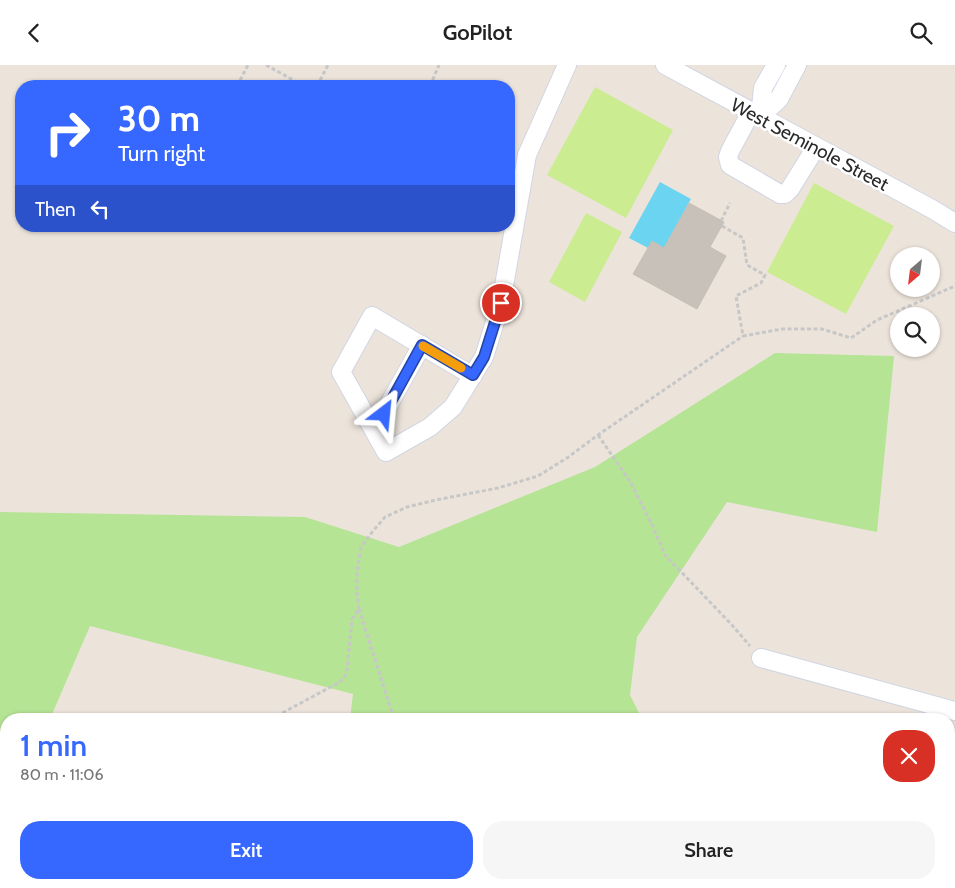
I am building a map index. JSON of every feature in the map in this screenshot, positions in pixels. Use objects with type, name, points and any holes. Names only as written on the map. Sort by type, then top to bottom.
[{"type":"street","points":[[515,223],[527,155],[567,65]]},
{"type":"street","name":"West Seminole Street","points":[[665,65],[955,223]]},
{"type":"street","points":[[776,65],[763,88],[756,114],[730,151],[728,157],[730,165],[780,194],[786,194],[816,147]]},
{"type":"street","points":[[756,114],[779,99],[797,65]]},
{"type":"street","points":[[473,375],[372,315],[341,372],[386,453],[430,427],[453,407],[473,375],[484,357],[501,303],[513,232]]},
{"type":"street","points":[[374,431],[422,345]]},
{"type":"street","points":[[761,658],[955,711]]},
{"type":"path","points":[[240,80],[248,65]]},
{"type":"path","points":[[266,65],[293,80]]},
{"type":"path","points":[[320,80],[328,65]]},
{"type":"path","points":[[433,80],[440,65]]},
{"type":"path","points":[[721,221],[730,203]]},
{"type":"path","points":[[722,227],[743,238],[747,265],[765,275],[761,283],[736,296],[743,336]]},
{"type":"path","points":[[392,713],[359,609],[357,593],[357,572],[361,547],[385,517],[407,507],[498,488],[538,476],[743,336],[782,329],[822,329],[851,338],[877,320],[955,286]]},
{"type":"path","points":[[598,435],[631,483],[665,555],[761,658]]},
{"type":"path","points":[[282,713],[344,678],[347,670],[352,619],[359,609]]},
{"type":"green space","points":[[595,87],[673,130],[626,218],[547,175]]},
{"type":"green space","points":[[814,183],[894,226],[846,314],[767,272]]},
{"type":"green space","points":[[586,213],[622,232],[585,302],[549,282]]},
{"type":"green space","points":[[775,353],[894,357],[877,532],[727,502],[637,637],[630,695],[639,713],[351,713],[353,694],[90,626],[53,713],[0,713],[0,512],[305,517],[399,547],[595,467]]},
{"type":"water","points":[[660,182],[691,199],[664,248],[652,241],[648,248],[629,238]]},
{"type":"building","points":[[689,203],[724,222],[710,247],[726,256],[697,309],[633,274],[652,241],[664,248]]},
{"type":"slow traffic","points":[[423,346],[461,368]]},
{"type":"route","points":[[384,414],[422,345],[473,375],[484,357],[501,303]]}]
